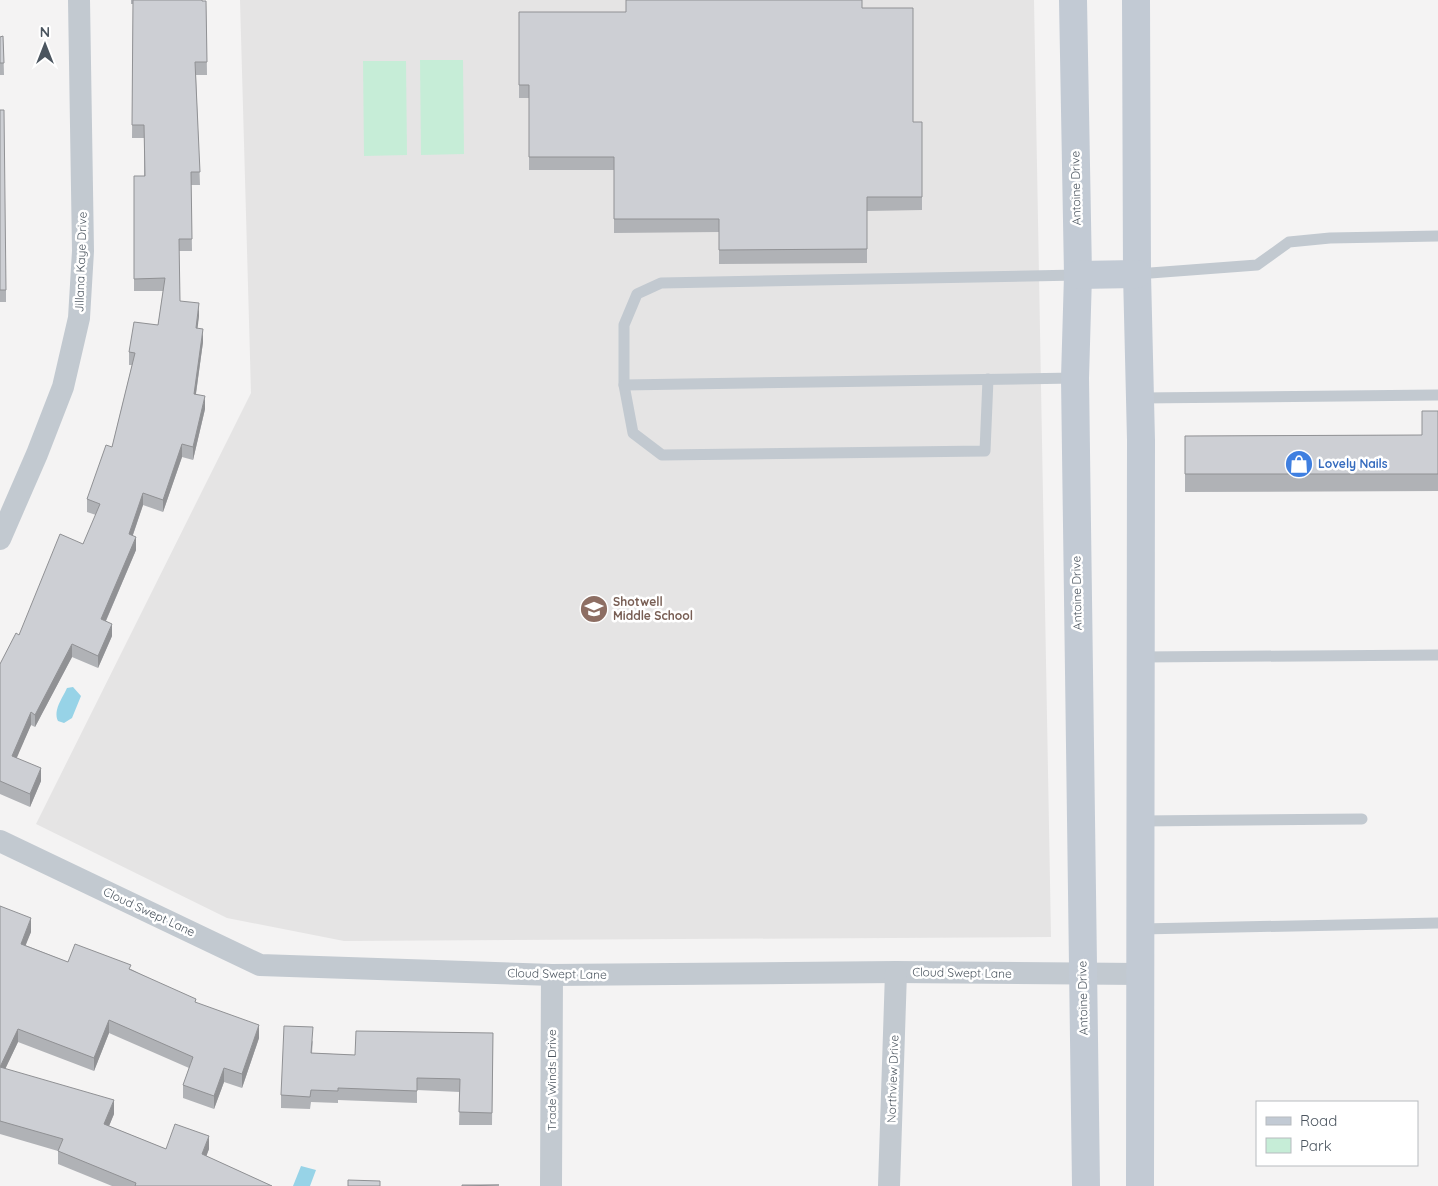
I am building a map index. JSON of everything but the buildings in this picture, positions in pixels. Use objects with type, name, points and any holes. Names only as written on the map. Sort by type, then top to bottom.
[{"type":"main road","name":"Antoine Drive","points":[[1073,0],[1078,275],[1075,378],[1086,1186]]},
{"type":"main road","points":[[1136,0],[1141,657],[1140,1186]]},
{"type":"main road","points":[[1078,275],[1137,274]]},
{"type":"street","name":"Jillana Kaye Drive","points":[[0,539],[37,454],[63,387],[79,318],[83,251],[79,0]]},
{"type":"street","name":"Cloud Swept Lane","points":[[0,841],[260,965],[552,975],[896,972],[1141,974]]},
{"type":"street","name":"Northview Drive","points":[[889,1186],[896,972]]},
{"type":"street","name":"Trade Winds Drive","points":[[551,1186],[552,975]]},
{"type":"lane","points":[[1137,274],[1257,265],[1289,242],[1330,238],[1438,236]]},
{"type":"lane","points":[[988,379],[985,451],[662,455],[633,433],[624,385],[624,325],[636,294],[661,283],[1078,275]]},
{"type":"lane","points":[[624,385],[1075,378]]},
{"type":"lane","points":[[1140,398],[1438,395]]},
{"type":"lane","points":[[1141,657],[1438,655]]},
{"type":"lane","points":[[1141,821],[1362,819]]},
{"type":"lane","points":[[1141,929],[1438,923]]},
{"type":"shaded area","name":"Shotwell Middle School","points":[[240,0],[1034,0],[1051,937],[344,941],[227,918],[36,824],[251,393]]},
{"type":"green space","points":[[420,60],[463,60],[464,154],[421,155]]},
{"type":"green space","points":[[363,61],[406,61],[407,155],[364,156]]},
{"type":"water","points":[[73,687],[81,696],[72,718],[64,723],[58,721],[59,704],[67,688]]},
{"type":"water","points":[[301,1166],[316,1170],[310,1186],[293,1186]]},
{"type":"place","name":"Lovely Nails","points":[[1299,464]]},
{"type":"place","name":"Shotwell Middle School","points":[[594,609]]}]
